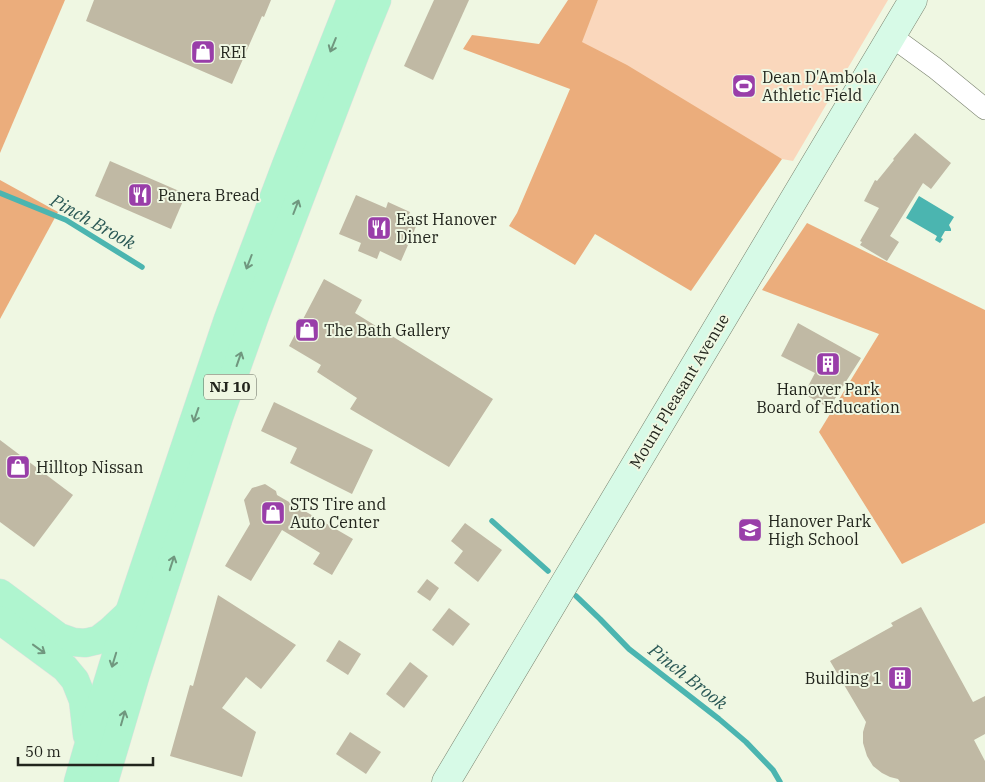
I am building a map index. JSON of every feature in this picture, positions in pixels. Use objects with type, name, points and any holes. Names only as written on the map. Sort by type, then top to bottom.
[{"type":"main road","name":"NJ 10","points":[[78,782],[129,613],[228,319],[286,164],[351,0]]},
{"type":"main road","name":"NJ 10","points":[[104,782],[136,674],[219,417],[256,313],[356,49],[377,0]]},
{"type":"main road","points":[[0,593],[59,636],[73,642],[85,643],[98,640],[112,630],[129,613]]},
{"type":"main road","points":[[0,620],[65,668],[75,680],[83,700],[88,747]]},
{"type":"street","name":"Mount Pleasant Avenue","points":[[446,782],[913,0]]},
{"type":"street","points":[[891,36],[935,68],[985,109]]},
{"type":"shaded area","points":[[0,0],[65,0],[0,153]]},
{"type":"shaded area","points":[[568,0],[598,0],[582,42],[627,65],[782,159],[691,291],[595,234],[575,265],[509,226],[517,213],[570,89],[463,49],[472,35],[539,44]]},
{"type":"shaded area","points":[[598,0],[888,0],[793,161],[782,159],[581,42]]},
{"type":"shaded area","points":[[0,180],[58,212],[0,319]]},
{"type":"shaded area","points":[[807,223],[985,310],[985,523],[902,564],[819,432],[879,334],[762,290]]},
{"type":"water","points":[[919,196],[954,217],[949,225],[951,231],[945,231],[940,243],[935,240],[937,236],[906,218]]},
{"type":"building","name":"REI","points":[[94,0],[271,0],[232,84],[86,21]]},
{"type":"building","points":[[434,0],[469,0],[433,80],[404,66]]},
{"type":"building","points":[[915,133],[951,163],[931,189],[923,183],[890,236],[899,242],[887,261],[860,245],[862,242],[860,241],[879,208],[864,201],[875,180],[877,181]]},
{"type":"building","name":"Panera Bread","points":[[110,161],[186,194],[171,229],[95,196]]},
{"type":"building","name":"East Hanover Diner","points":[[356,195],[386,208],[388,202],[410,212],[407,218],[418,222],[401,261],[380,251],[377,259],[358,251],[361,243],[339,234]]},
{"type":"building","points":[[324,279],[362,300],[355,313],[493,399],[449,467],[350,409],[357,398],[317,372],[321,365],[289,346]]},
{"type":"building","name":"Hanover Park Board of Education","points":[[798,323],[861,358],[829,408],[804,394],[815,373],[781,356]]},
{"type":"building","points":[[274,402],[373,450],[352,494],[290,463],[297,448],[261,431]]},
{"type":"building","name":"Hilltop Nissan","points":[[0,440],[73,495],[34,547],[0,522]]},
{"type":"building","points":[[265,484],[276,491],[277,495],[353,539],[332,575],[313,564],[320,553],[282,530],[251,581],[225,566],[250,524],[244,500],[252,488]]},
{"type":"building","points":[[465,523],[502,550],[478,582],[454,563],[463,551],[451,541]]},
{"type":"building","points":[[427,579],[439,588],[430,601],[417,592]]},
{"type":"building","points":[[218,595],[296,645],[261,689],[246,677],[222,708],[256,732],[242,777],[170,756],[190,685],[193,686]]},
{"type":"building","name":"Building 1","points":[[921,607],[973,702],[985,696],[985,734],[974,740],[985,761],[985,782],[900,782],[898,779],[882,773],[873,766],[867,756],[863,743],[863,732],[866,722],[830,661],[893,626],[891,623]]},
{"type":"building","points":[[449,608],[470,624],[453,646],[432,630]]},
{"type":"building","points":[[339,640],[361,654],[348,675],[326,661]]},
{"type":"building","points":[[410,662],[428,676],[404,708],[386,694]]},
{"type":"building","points":[[350,732],[381,752],[366,774],[336,754]]},
{"type":"waterway","name":"Pinch Brook","points":[[0,193],[66,220],[142,267]]},
{"type":"waterway","name":"Pinch Brook","points":[[492,521],[548,571]]},
{"type":"waterway","name":"Pinch Brook","points":[[576,596],[629,649],[746,742],[773,770],[780,782]]},
{"type":"place","name":"REI","points":[[203,52]]},
{"type":"place","name":"Dean D'Ambola Athletic Field","points":[[744,86]]},
{"type":"place","name":"Panera Bread","points":[[140,195]]},
{"type":"place","name":"East Hanover Diner","points":[[379,228]]},
{"type":"place","name":"The Bath Gallery","points":[[307,330]]},
{"type":"place","name":"Hanover Park Board of Education","points":[[828,364]]},
{"type":"place","name":"Hilltop Nissan","points":[[18,467]]},
{"type":"place","name":"STS Tire and Auto Center","points":[[273,513]]},
{"type":"place","name":"Hanover Park High School","points":[[750,530]]},
{"type":"place","name":"Building 1","points":[[900,678]]}]
